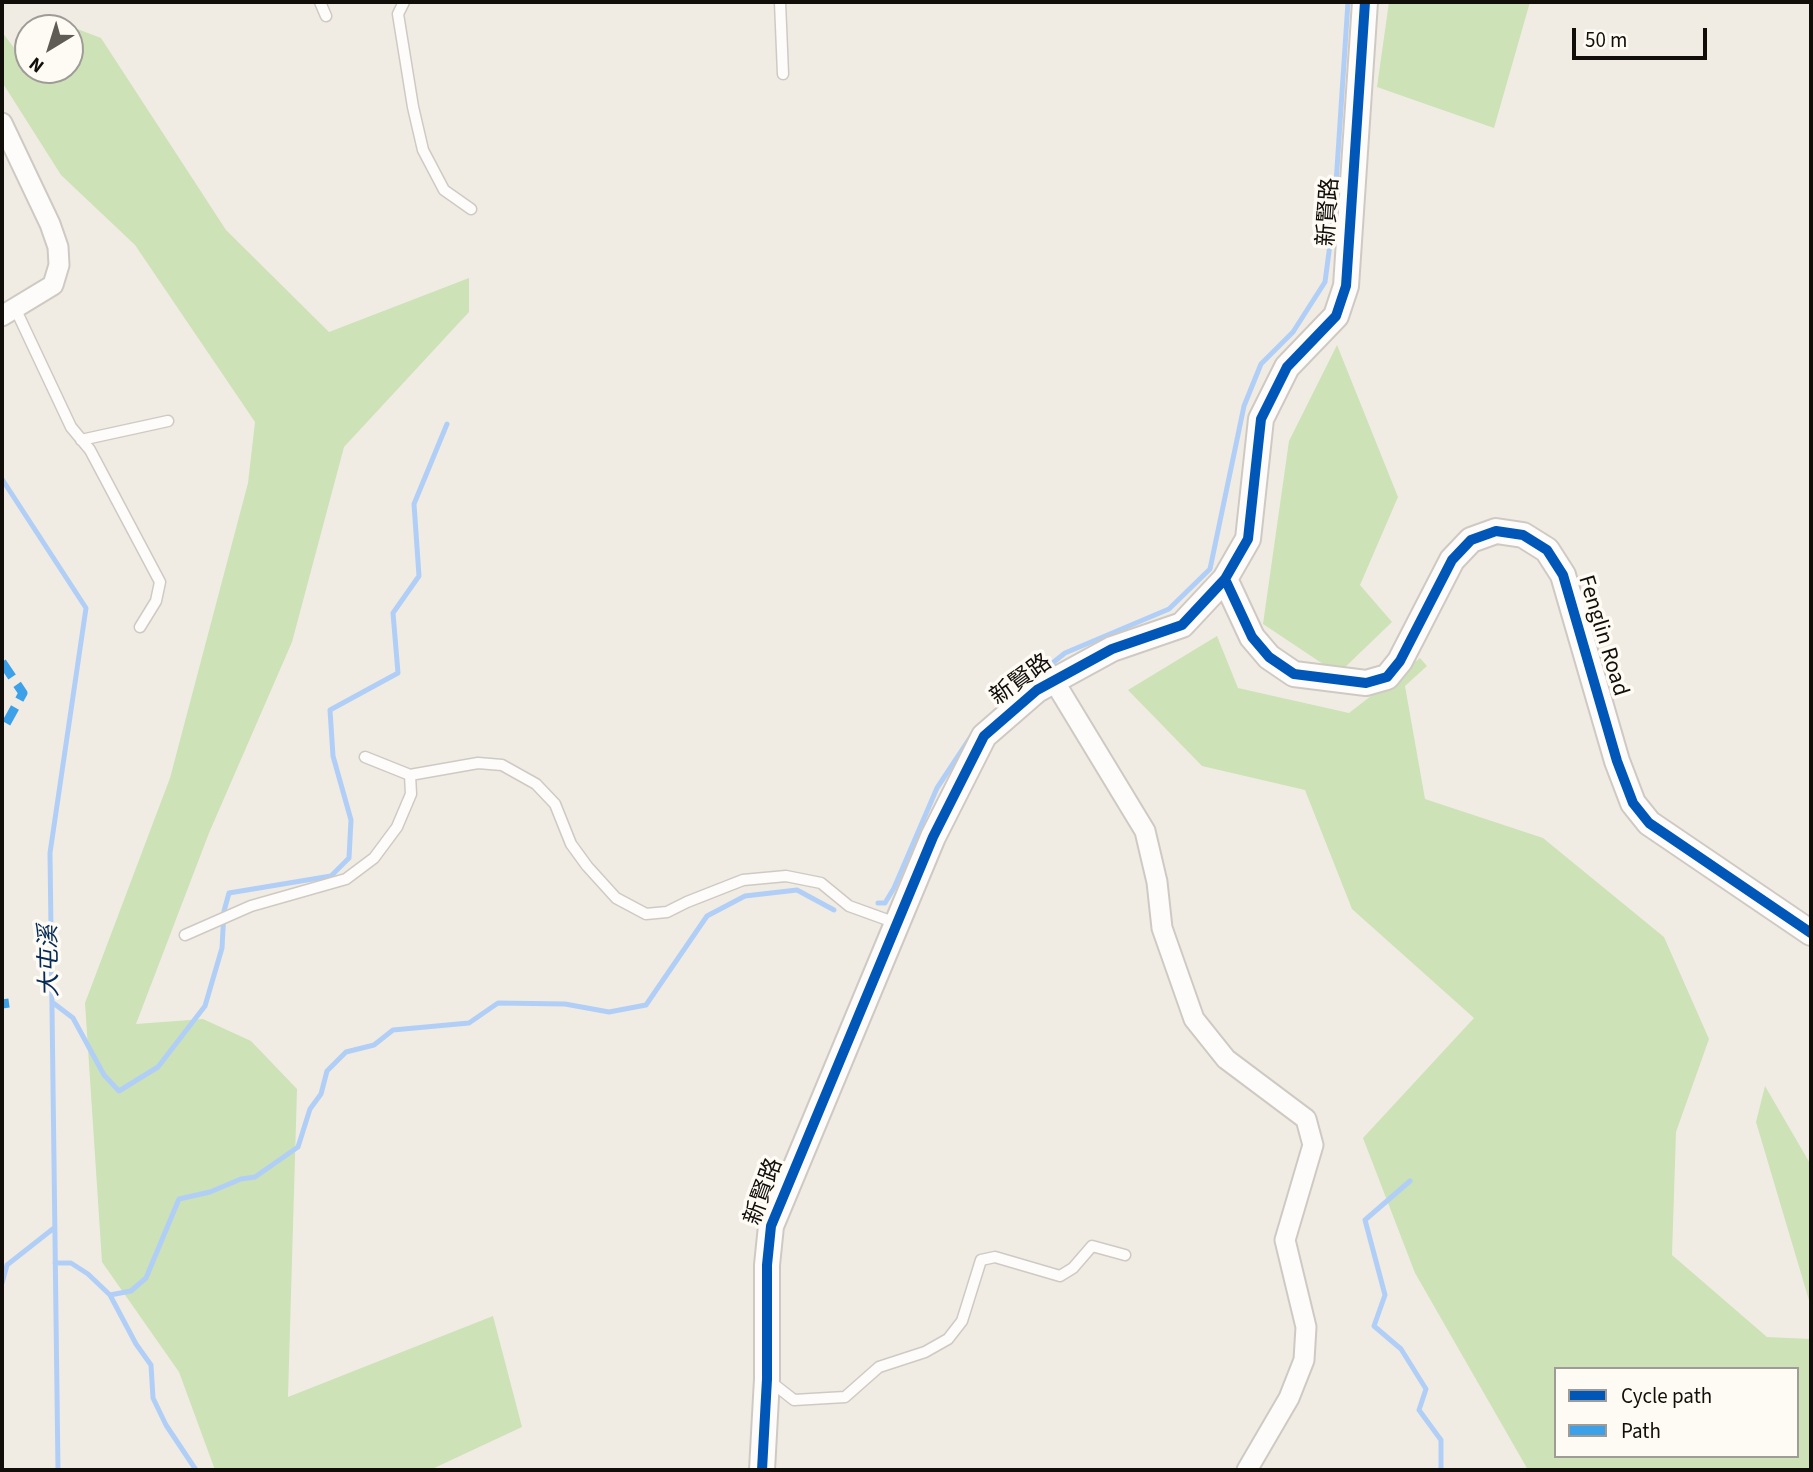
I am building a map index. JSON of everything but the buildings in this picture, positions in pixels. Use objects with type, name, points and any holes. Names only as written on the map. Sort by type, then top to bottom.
[{"type":"street","name":"新賢路","points":[[762,1470],[767,1379],[766,1265],[771,1226],[933,837],[984,736],[1037,690],[1112,649],[1182,625],[1225,579],[1248,539],[1261,419],[1287,367],[1335,316],[1346,286],[1364,2]]},
{"type":"street","points":[[2,123],[34,185],[58,247],[59,265],[53,285],[9,312]]},
{"type":"street","name":"Fenglin Road","points":[[1225,579],[1252,637],[1269,657],[1294,674],[1366,682],[1387,677],[1400,661],[1452,560],[1471,540],[1496,531],[1523,535],[1547,550],[1563,575],[1617,761],[1633,803],[1648,822],[1811,933]]},
{"type":"street","points":[[1054,681],[1145,831],[1157,882],[1162,928],[1194,1020],[1226,1059],[1306,1119],[1313,1145],[1285,1240],[1306,1326],[1304,1360],[1289,1398],[1247,1470]]},
{"type":"lane","points":[[320,2],[326,16]]},
{"type":"lane","points":[[404,2],[398,14],[423,150],[444,190],[471,209]]},
{"type":"lane","points":[[780,2],[783,74]]},
{"type":"lane","points":[[9,312],[71,427],[90,450],[160,582],[156,601],[140,627]]},
{"type":"lane","points":[[81,440],[168,421]]},
{"type":"lane","points":[[365,757],[410,775],[478,763],[502,765],[536,784],[555,804],[571,844],[587,866],[616,898],[646,914],[667,912],[743,880],[786,876],[821,883],[849,906],[897,923]]},
{"type":"lane","points":[[185,935],[251,906],[346,879],[374,858],[397,827],[411,794],[410,775]]},
{"type":"lane","points":[[767,1379],[794,1400],[845,1397],[879,1367],[925,1352],[948,1339],[962,1321],[981,1260],[995,1257],[1060,1276],[1073,1268],[1092,1246],[1125,1255]]},
{"type":"green space","points":[[1389,2],[1530,2],[1494,128],[1377,87]]},
{"type":"green space","points":[[2,32],[14,48],[14,84],[84,84],[84,32],[101,38],[226,230],[329,332],[469,278],[469,312],[344,447],[292,642],[209,833],[136,1024],[203,1019],[251,1041],[297,1089],[288,1397],[493,1316],[522,1427],[430,1470],[215,1470],[179,1372],[102,1262],[85,1003],[170,778],[248,483],[255,422],[135,245],[61,175],[2,82]]},
{"type":"green space","points":[[1337,345],[1398,497],[1360,585],[1392,622],[1338,674],[1263,624],[1289,441]]},
{"type":"green space","points":[[1217,636],[1238,688],[1349,713],[1420,658],[1427,666],[1405,686],[1425,799],[1543,838],[1664,937],[1709,1039],[1676,1132],[1672,1255],[1767,1337],[1811,1339],[1811,1470],[1528,1470],[1415,1273],[1363,1138],[1474,1018],[1352,909],[1305,790],[1202,766],[1128,690]]},
{"type":"green space","points":[[1765,1086],[1811,1165],[1811,1307],[1756,1122]]},
{"type":"waterway","points":[[1030,681],[1065,653],[1169,609],[1210,569],[1244,406],[1261,364],[1293,332],[1325,282],[1334,214],[1348,2]]},
{"type":"waterway","points":[[52,1002],[73,1018],[104,1075],[119,1091],[158,1067],[205,1006],[222,948],[224,911],[229,893],[331,876],[349,858],[351,820],[333,756],[330,710],[398,673],[393,613],[419,576],[414,504],[447,424]]},
{"type":"waterway","name":"大屯溪","points":[[2,479],[86,608],[50,853],[58,1470]]},
{"type":"waterway","points":[[1004,703],[1022,687]]},
{"type":"waterway","points":[[878,903],[885,903],[894,888],[937,788],[972,735]]},
{"type":"waterway","points":[[55,1263],[71,1263],[88,1274],[110,1295],[131,1291],[146,1278],[179,1199],[255,1177],[298,1147],[310,1109],[321,1094],[327,1071],[346,1052],[374,1045],[393,1030],[469,1023],[498,1003],[565,1004],[609,1012],[646,1005],[707,916],[745,896],[797,890],[834,910]]},
{"type":"waterway","points":[[1410,1181],[1365,1220],[1385,1295],[1374,1326],[1401,1349],[1426,1389],[1419,1410],[1441,1440],[1441,1470]]},
{"type":"waterway","points":[[2,1283],[7,1265],[54,1228]]},
{"type":"waterway","points":[[110,1295],[136,1344],[151,1365],[153,1398],[166,1425],[196,1470]]},
{"type":"marked path","points":[[2,662],[23,693],[2,731]]},
{"type":"marked path","points":[[2,1004],[9,1003]]},
{"type":"cycle path","points":[[762,1470],[767,1379],[767,1265],[771,1226],[933,837],[984,736],[1037,690],[1112,649],[1182,625],[1225,579],[1248,539],[1261,419],[1287,367],[1336,316],[1346,286],[1365,2]]},
{"type":"cycle path","points":[[1225,579],[1252,637],[1269,657],[1294,674],[1366,683],[1387,677],[1400,661],[1452,560],[1471,540],[1496,531],[1523,535],[1547,550],[1563,575],[1617,761],[1633,803],[1649,823],[1811,933]]}]
